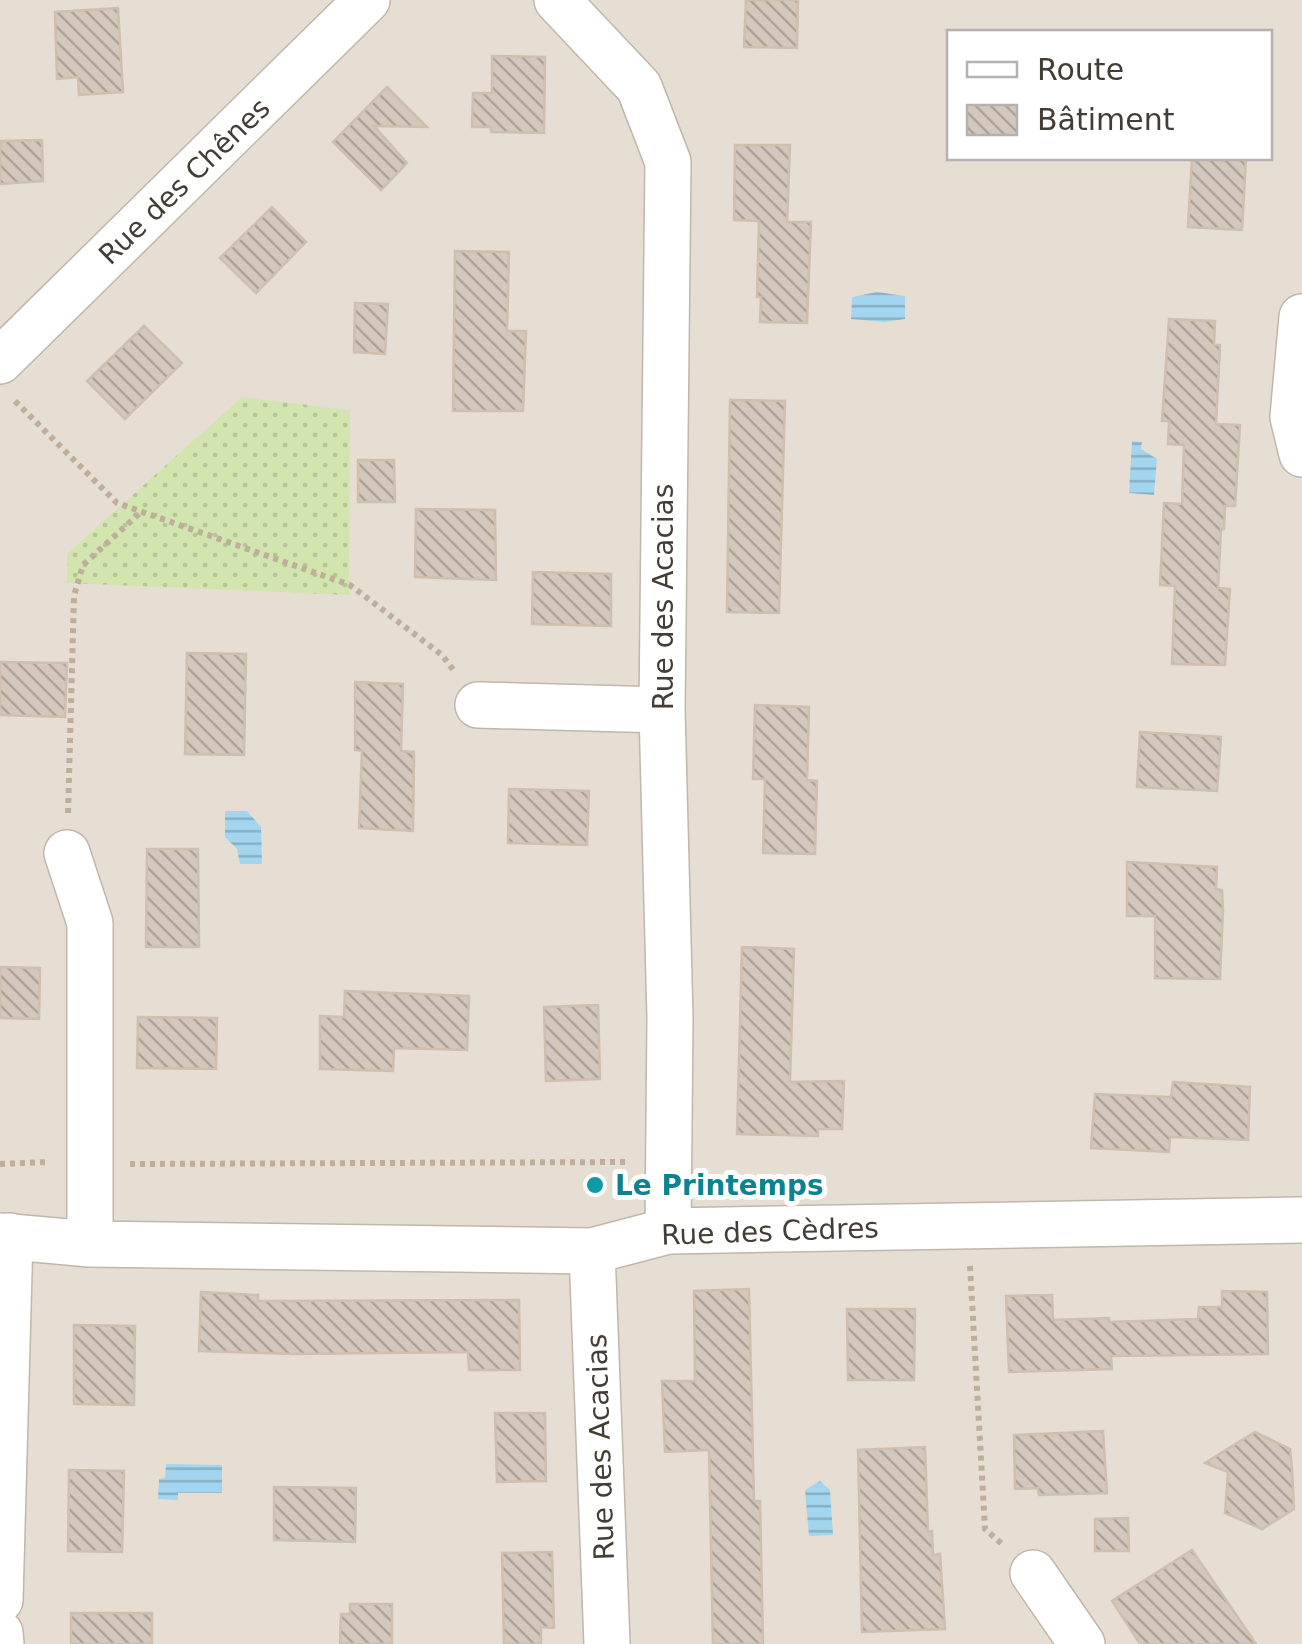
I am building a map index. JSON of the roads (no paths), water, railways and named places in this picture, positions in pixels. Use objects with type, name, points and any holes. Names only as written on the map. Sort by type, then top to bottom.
[{"type":"street","name":"Rue des Acacias","points":[[557,0],[639,87],[668,162],[662,710],[670,1017],[668,1231]]},
{"type":"street","name":"Rue des Chênes","points":[[5,379],[347,7]]},
{"type":"street","points":[[1302,317],[1293,417],[1302,454]]},
{"type":"street","points":[[478,705],[662,710]]},
{"type":"street","points":[[67,853],[90,923],[90,1244]]},
{"type":"street","name":"Rue des Cèdres","points":[[5,1236],[90,1244],[592,1251],[668,1231],[1302,1220]]},
{"type":"street","points":[[0,1600],[5,1236]]},
{"type":"street","name":"Rue des Acacias","points":[[592,1251],[607,1644]]},
{"type":"street","points":[[1033,1573],[1082,1644]]},
{"type":"street","points":[[0,1633],[0,1644]]},
{"type":"water","points":[[877,292],[905,296],[905,319],[851,319],[852,297]]},
{"type":"water","points":[[1132,441],[1142,442],[1141,449],[1157,459],[1154,495],[1129,493]]},
{"type":"water","points":[[225,811],[247,811],[261,827],[262,864],[240,864],[237,849],[225,837]]},
{"type":"water","points":[[166,1464],[222,1465],[222,1493],[178,1493],[178,1500],[158,1499],[159,1479],[165,1478]]},
{"type":"water","points":[[820,1481],[830,1490],[833,1535],[809,1536],[805,1490]]},
{"type":"place","name":"Le Printemps","points":[[595,1185]]}]
